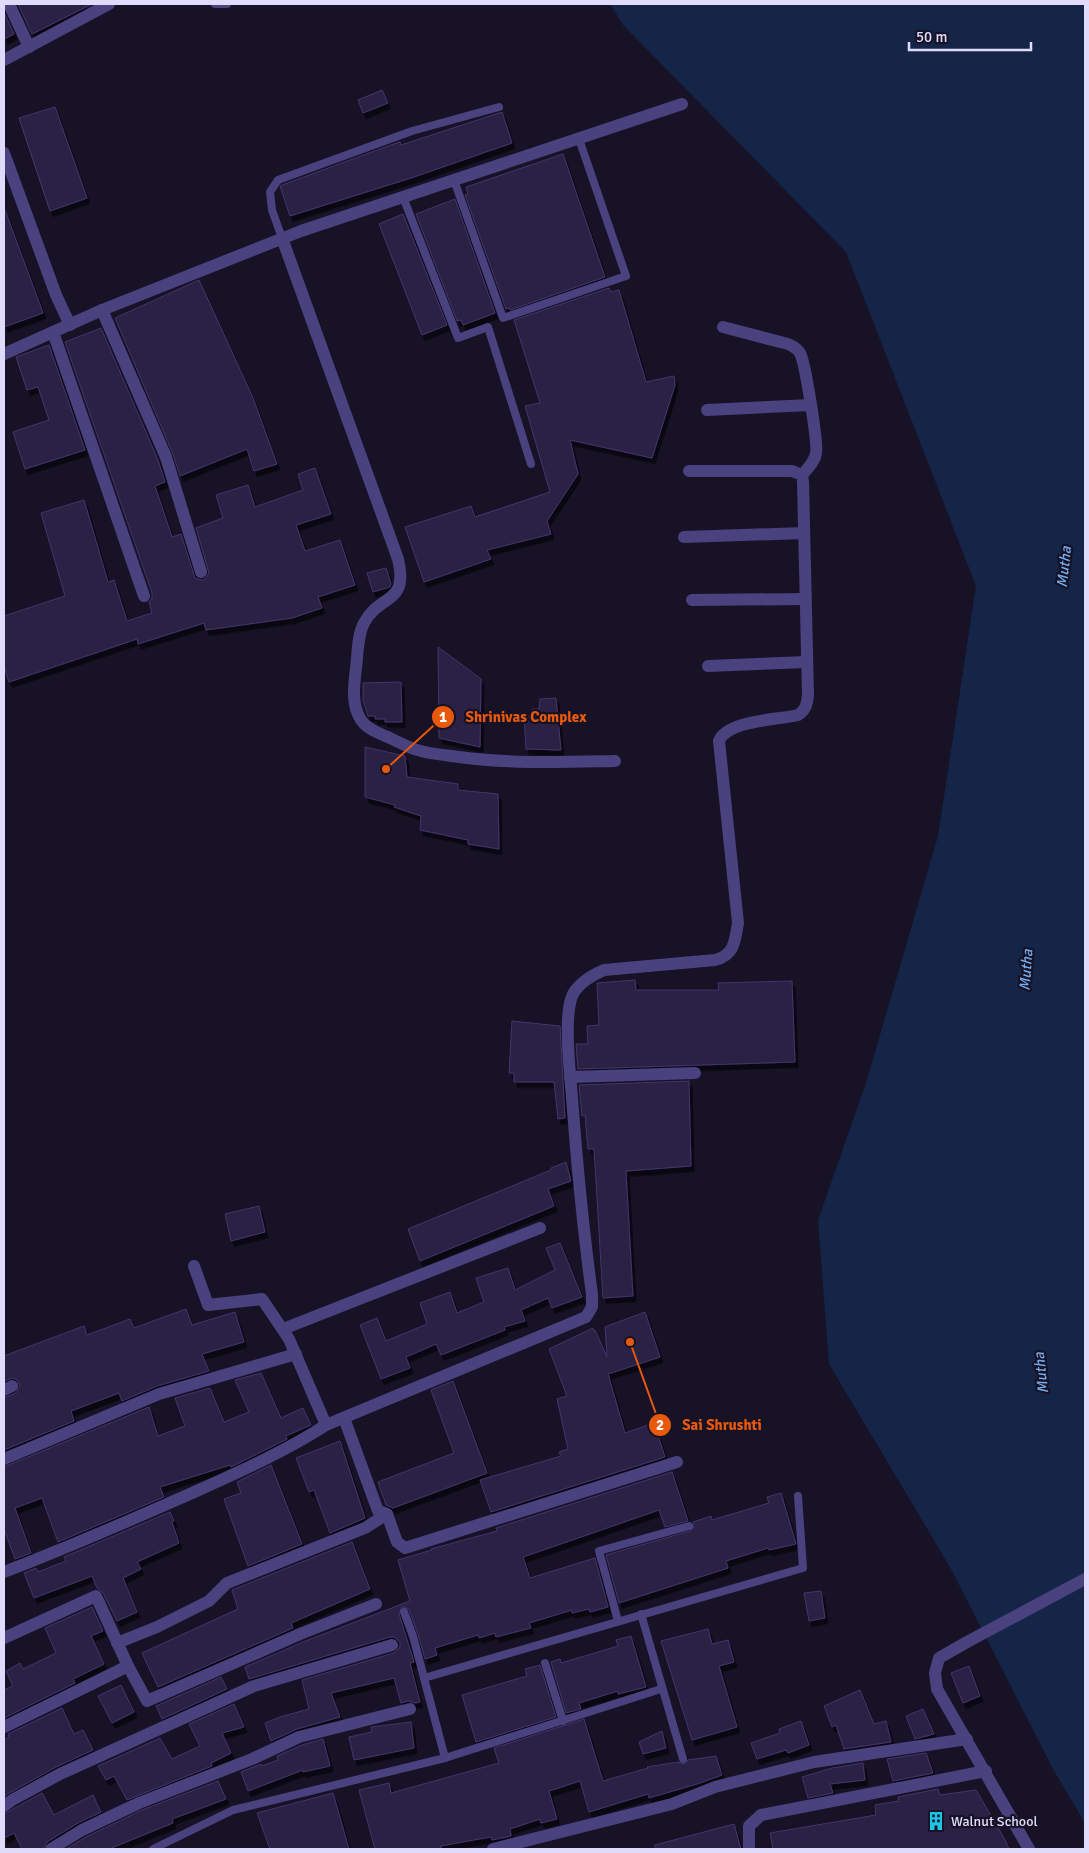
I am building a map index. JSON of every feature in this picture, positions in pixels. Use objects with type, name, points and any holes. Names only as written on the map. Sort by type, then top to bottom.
[{"type":"street","points":[[8,4],[29,47]]},
{"type":"street","points":[[4,60],[109,4]]},
{"type":"street","points":[[4,354],[102,310],[282,238],[682,104]]},
{"type":"street","points":[[4,153],[56,295],[70,325]]},
{"type":"street","points":[[282,238],[398,558],[402,574],[401,583],[396,591],[364,623],[361,632],[354,681],[354,701],[362,722],[374,731],[415,749],[439,755],[496,762],[615,761]]},
{"type":"street","points":[[102,310],[166,457],[201,572]]},
{"type":"street","points":[[4,1572],[87,1540],[262,1462],[326,1425],[586,1317],[592,1307],[582,1220],[570,1077],[568,1016],[571,997],[592,974],[604,970],[715,960],[727,955],[733,948],[738,923],[719,741],[721,736],[732,727],[790,717],[802,712],[806,706],[808,695],[802,475],[816,454],[816,446],[804,366],[800,353],[796,348],[788,344],[723,327]]},
{"type":"street","points":[[52,332],[144,596]]},
{"type":"street","points":[[707,410],[810,405]]},
{"type":"street","points":[[689,471],[792,471],[802,475]]},
{"type":"street","points":[[684,537],[804,533]]},
{"type":"street","points":[[692,600],[805,599]]},
{"type":"street","points":[[708,666],[806,662]]},
{"type":"street","points":[[570,1077],[695,1073]]},
{"type":"street","points":[[283,1329],[540,1228]]},
{"type":"street","points":[[194,1266],[208,1305],[262,1299],[289,1339],[326,1425]]},
{"type":"street","points":[[4,1459],[159,1394],[296,1354]]},
{"type":"street","points":[[344,1418],[378,1511],[387,1514]]},
{"type":"street","points":[[387,1514],[397,1542],[405,1548],[677,1462]]},
{"type":"street","points":[[118,1643],[209,1602],[227,1583],[365,1528],[387,1514]]},
{"type":"street","points":[[1030,1849],[938,1689],[935,1673],[940,1658],[1085,1579]]},
{"type":"street","points":[[4,1638],[96,1596],[128,1666],[147,1701],[300,1634],[376,1604]]},
{"type":"street","points":[[4,1806],[60,1774],[254,1686],[392,1646]]},
{"type":"street","points":[[4,1726],[128,1666]]},
{"type":"street","points":[[51,1849],[82,1830],[139,1803],[299,1738],[410,1709]]},
{"type":"street","points":[[493,1849],[672,1804],[715,1787],[814,1762],[967,1739]]},
{"type":"street","points":[[749,1849],[749,1826],[761,1815],[986,1771]]},
{"type":"lane","points":[[215,4],[227,4]]},
{"type":"lane","points":[[282,238],[272,210],[270,192],[278,180],[412,131],[499,107]]},
{"type":"lane","points":[[454,180],[503,318],[626,276],[579,138]]},
{"type":"lane","points":[[403,197],[458,338],[488,327],[531,464]]},
{"type":"lane","points":[[424,1678],[803,1568],[798,1496]]},
{"type":"lane","points":[[618,1621],[599,1552],[689,1526]]},
{"type":"lane","points":[[404,1612],[413,1636],[445,1758]]},
{"type":"lane","points":[[641,1614],[683,1760]]},
{"type":"lane","points":[[545,1663],[563,1721]]},
{"type":"lane","points":[[152,1849],[233,1810],[445,1758],[662,1689]]},
{"type":"water","name":"Mutha","points":[[610,4],[1085,4],[1085,1823],[1053,1769],[950,1567],[829,1364],[818,1220],[866,1083],[938,836],[976,586],[846,252],[623,25]]},
{"type":"building","points":[[18,4],[92,4],[32,34]]},
{"type":"building","points":[[4,12],[14,34],[4,39]]},
{"type":"building","points":[[382,90],[388,103],[363,113],[358,100]]},
{"type":"building","points":[[55,107],[87,198],[50,211],[19,118]]},
{"type":"building","points":[[502,112],[512,143],[411,178],[290,216],[280,186],[282,185],[400,142],[401,145]]},
{"type":"building","points":[[563,154],[605,277],[510,310],[509,308],[506,309],[465,195],[468,194],[466,187]]},
{"type":"building","points":[[455,199],[495,313],[463,325],[461,320],[457,321],[416,214]]},
{"type":"building","points":[[4,210],[43,313],[4,327]]},
{"type":"building","points":[[403,214],[447,325],[422,335],[379,224]]},
{"type":"building","points":[[199,280],[253,398],[277,464],[254,471],[247,449],[180,476],[173,454],[115,318]]},
{"type":"building","points":[[609,288],[611,292],[619,290],[646,382],[674,376],[675,385],[652,458],[570,440],[578,474],[547,521],[551,534],[487,550],[491,559],[424,582],[405,527],[471,506],[475,517],[550,492],[525,406],[540,403],[514,320]]},
{"type":"building","points":[[101,328],[158,460],[165,482],[155,486],[172,537],[181,534],[195,578],[204,580],[209,573],[196,528],[223,518],[216,495],[248,485],[255,507],[303,490],[298,474],[315,468],[331,514],[296,525],[305,551],[340,540],[355,585],[318,597],[322,608],[292,618],[206,630],[204,623],[138,644],[137,639],[9,682],[4,666],[4,616],[65,596],[41,513],[84,500],[108,582],[114,580],[127,621],[152,613],[149,602],[152,598],[152,593],[65,342]]},
{"type":"building","points":[[49,345],[85,450],[25,469],[13,432],[49,420],[38,387],[27,390],[16,357]]},
{"type":"building","points":[[386,568],[391,584],[390,587],[373,592],[367,573]]},
{"type":"building","points":[[438,647],[481,679],[480,747],[439,738]]},
{"type":"building","points":[[401,682],[402,722],[385,722],[385,719],[375,719],[375,716],[368,716],[363,700],[363,683]]},
{"type":"building","points":[[556,698],[561,750],[526,749],[524,715],[533,715],[532,709],[539,709],[540,699]]},
{"type":"building","points":[[365,747],[405,756],[407,777],[458,784],[458,790],[498,794],[499,849],[468,844],[468,840],[420,830],[421,816],[394,807],[395,805],[365,797]]},
{"type":"building","points":[[635,980],[636,990],[719,990],[718,983],[792,981],[795,1062],[578,1069],[576,1044],[588,1044],[587,1026],[599,1025],[597,983]]},
{"type":"building","points":[[512,1021],[560,1026],[565,1118],[558,1119],[554,1082],[514,1082],[514,1073],[509,1073]]},
{"type":"building","points":[[689,1081],[691,1166],[626,1171],[633,1296],[603,1298],[594,1149],[588,1149],[585,1115],[582,1116],[579,1085]]},
{"type":"building","points":[[566,1162],[571,1181],[548,1189],[554,1206],[420,1261],[408,1229],[551,1170],[551,1168]]},
{"type":"building","points":[[259,1206],[265,1232],[231,1241],[225,1214]]},
{"type":"building","points":[[560,1243],[582,1297],[552,1308],[548,1298],[521,1310],[525,1321],[504,1327],[505,1330],[441,1355],[436,1344],[406,1357],[410,1368],[381,1379],[360,1325],[377,1318],[386,1341],[427,1324],[420,1303],[450,1292],[457,1313],[484,1302],[476,1278],[508,1268],[515,1290],[555,1270],[546,1248]]},
{"type":"building","points":[[186,1309],[192,1325],[235,1312],[244,1342],[202,1354],[209,1371],[157,1386],[122,1401],[119,1393],[71,1411],[74,1421],[4,1450],[4,1398],[16,1393],[20,1386],[17,1380],[13,1378],[4,1381],[4,1356],[84,1326],[87,1335],[130,1319],[134,1328]]},
{"type":"building","points":[[645,1312],[660,1357],[608,1374],[625,1433],[654,1423],[665,1457],[491,1512],[480,1480],[561,1456],[559,1452],[568,1449],[557,1399],[567,1396],[549,1349],[593,1328],[607,1357],[605,1327]]},
{"type":"building","points":[[261,1373],[281,1418],[303,1408],[311,1425],[286,1436],[287,1439],[231,1467],[230,1465],[160,1487],[164,1497],[58,1542],[42,1498],[15,1508],[31,1553],[15,1559],[4,1529],[4,1467],[149,1407],[158,1436],[185,1426],[175,1398],[210,1388],[224,1422],[249,1412],[235,1380]]},
{"type":"building","points":[[453,1381],[487,1473],[393,1508],[386,1505],[378,1482],[454,1453],[431,1390]]},
{"type":"building","points":[[340,1441],[365,1518],[330,1533],[314,1490],[309,1492],[296,1458]]},
{"type":"building","points":[[271,1465],[302,1544],[248,1566],[224,1499],[241,1493],[237,1482]]},
{"type":"building","points":[[672,1472],[688,1521],[665,1527],[659,1510],[523,1557],[530,1578],[595,1558],[608,1607],[590,1612],[589,1609],[572,1613],[572,1610],[529,1623],[531,1628],[496,1637],[495,1633],[479,1638],[478,1635],[435,1648],[437,1655],[425,1659],[409,1610],[402,1607],[399,1614],[414,1662],[410,1663],[420,1702],[408,1701],[401,1703],[394,1678],[331,1693],[340,1717],[297,1729],[271,1741],[265,1723],[309,1709],[302,1680],[394,1653],[400,1647],[400,1642],[394,1637],[390,1637],[249,1679],[245,1667],[303,1642],[410,1601],[398,1560],[497,1531],[496,1528]]},
{"type":"building","points":[[781,1493],[796,1544],[769,1550],[768,1548],[726,1561],[728,1568],[619,1603],[606,1555],[690,1531],[694,1527],[693,1522],[711,1516],[712,1520],[769,1503],[767,1497]]},
{"type":"building","points":[[170,1512],[179,1543],[137,1562],[141,1569],[123,1578],[137,1612],[117,1621],[92,1576],[34,1598],[24,1573],[36,1568],[38,1572],[66,1561],[64,1557]]},
{"type":"building","points":[[352,1542],[370,1589],[291,1623],[293,1628],[158,1687],[142,1653],[238,1609],[232,1590]]},
{"type":"building","points":[[821,1591],[825,1618],[809,1621],[804,1593]]},
{"type":"building","points":[[92,1607],[103,1631],[91,1636],[104,1664],[73,1679],[75,1683],[4,1718],[4,1690],[13,1686],[6,1671],[20,1663],[23,1669],[56,1653],[45,1628]]},
{"type":"building","points":[[708,1629],[712,1644],[728,1640],[734,1662],[719,1666],[737,1727],[692,1740],[661,1641]]},
{"type":"building","points":[[631,1636],[646,1687],[618,1694],[618,1691],[579,1703],[581,1709],[566,1713],[551,1662],[560,1659],[561,1663],[618,1646],[616,1640]]},
{"type":"building","points":[[540,1665],[556,1717],[476,1742],[462,1695],[527,1676],[525,1669]]},
{"type":"building","points":[[969,1666],[980,1696],[963,1703],[951,1673]]},
{"type":"building","points":[[221,1677],[227,1689],[162,1719],[156,1706]]},
{"type":"building","points":[[121,1685],[134,1712],[112,1723],[98,1696]]},
{"type":"building","points":[[860,1690],[874,1724],[886,1721],[891,1742],[844,1749],[836,1725],[832,1727],[824,1706]]},
{"type":"building","points":[[234,1704],[244,1727],[222,1733],[231,1753],[211,1763],[212,1766],[127,1800],[114,1776],[106,1780],[98,1766],[160,1738],[172,1759],[200,1746],[189,1724]]},
{"type":"building","points":[[62,1708],[74,1734],[83,1730],[93,1750],[56,1767],[4,1796],[4,1740],[9,1737],[8,1734]]},
{"type":"building","points":[[923,1709],[934,1734],[915,1739],[906,1716]]},
{"type":"building","points":[[584,1719],[603,1781],[647,1767],[678,1762],[684,1764],[688,1760],[716,1756],[722,1775],[649,1798],[648,1794],[589,1812],[580,1781],[549,1791],[557,1819],[541,1823],[540,1819],[510,1829],[511,1836],[492,1840],[491,1837],[441,1846],[441,1849],[375,1849],[359,1790],[389,1783],[391,1793],[499,1763],[494,1748]]},
{"type":"building","points":[[801,1721],[809,1745],[788,1753],[786,1750],[757,1759],[751,1743],[780,1733],[779,1729]]},
{"type":"building","points":[[411,1722],[414,1748],[354,1760],[349,1737],[372,1732],[371,1727]]},
{"type":"building","points":[[662,1731],[666,1748],[643,1754],[639,1742]]},
{"type":"building","points":[[323,1739],[330,1766],[303,1772],[303,1770],[248,1791],[241,1772],[278,1760],[277,1756],[302,1745]]},
{"type":"building","points":[[926,1753],[933,1773],[893,1781],[887,1759]]},
{"type":"building","points":[[863,1763],[865,1780],[830,1784],[833,1793],[808,1798],[802,1777],[832,1768]]},
{"type":"building","points":[[218,1781],[226,1799],[172,1819],[173,1823],[109,1849],[66,1849],[86,1837],[142,1810]]},
{"type":"building","name":"Walnut School","points":[[938,1789],[940,1795],[976,1790],[1009,1849],[773,1849],[770,1833],[876,1815],[875,1805],[899,1801],[898,1797]]},
{"type":"building","points":[[42,1793],[54,1815],[93,1795],[101,1812],[78,1823],[47,1842],[43,1849],[22,1849],[14,1833],[4,1838],[4,1814]]},
{"type":"building","points":[[333,1793],[349,1849],[270,1849],[257,1813]]},
{"type":"building","points":[[734,1824],[741,1849],[655,1849],[655,1845]]},
{"type":"place","name":"Shrinivas Complex","points":[[386,769]]},
{"type":"place","name":"Sai Shrushti","points":[[630,1342]]},
{"type":"place","name":"Walnut School","points":[[936,1821]]}]
